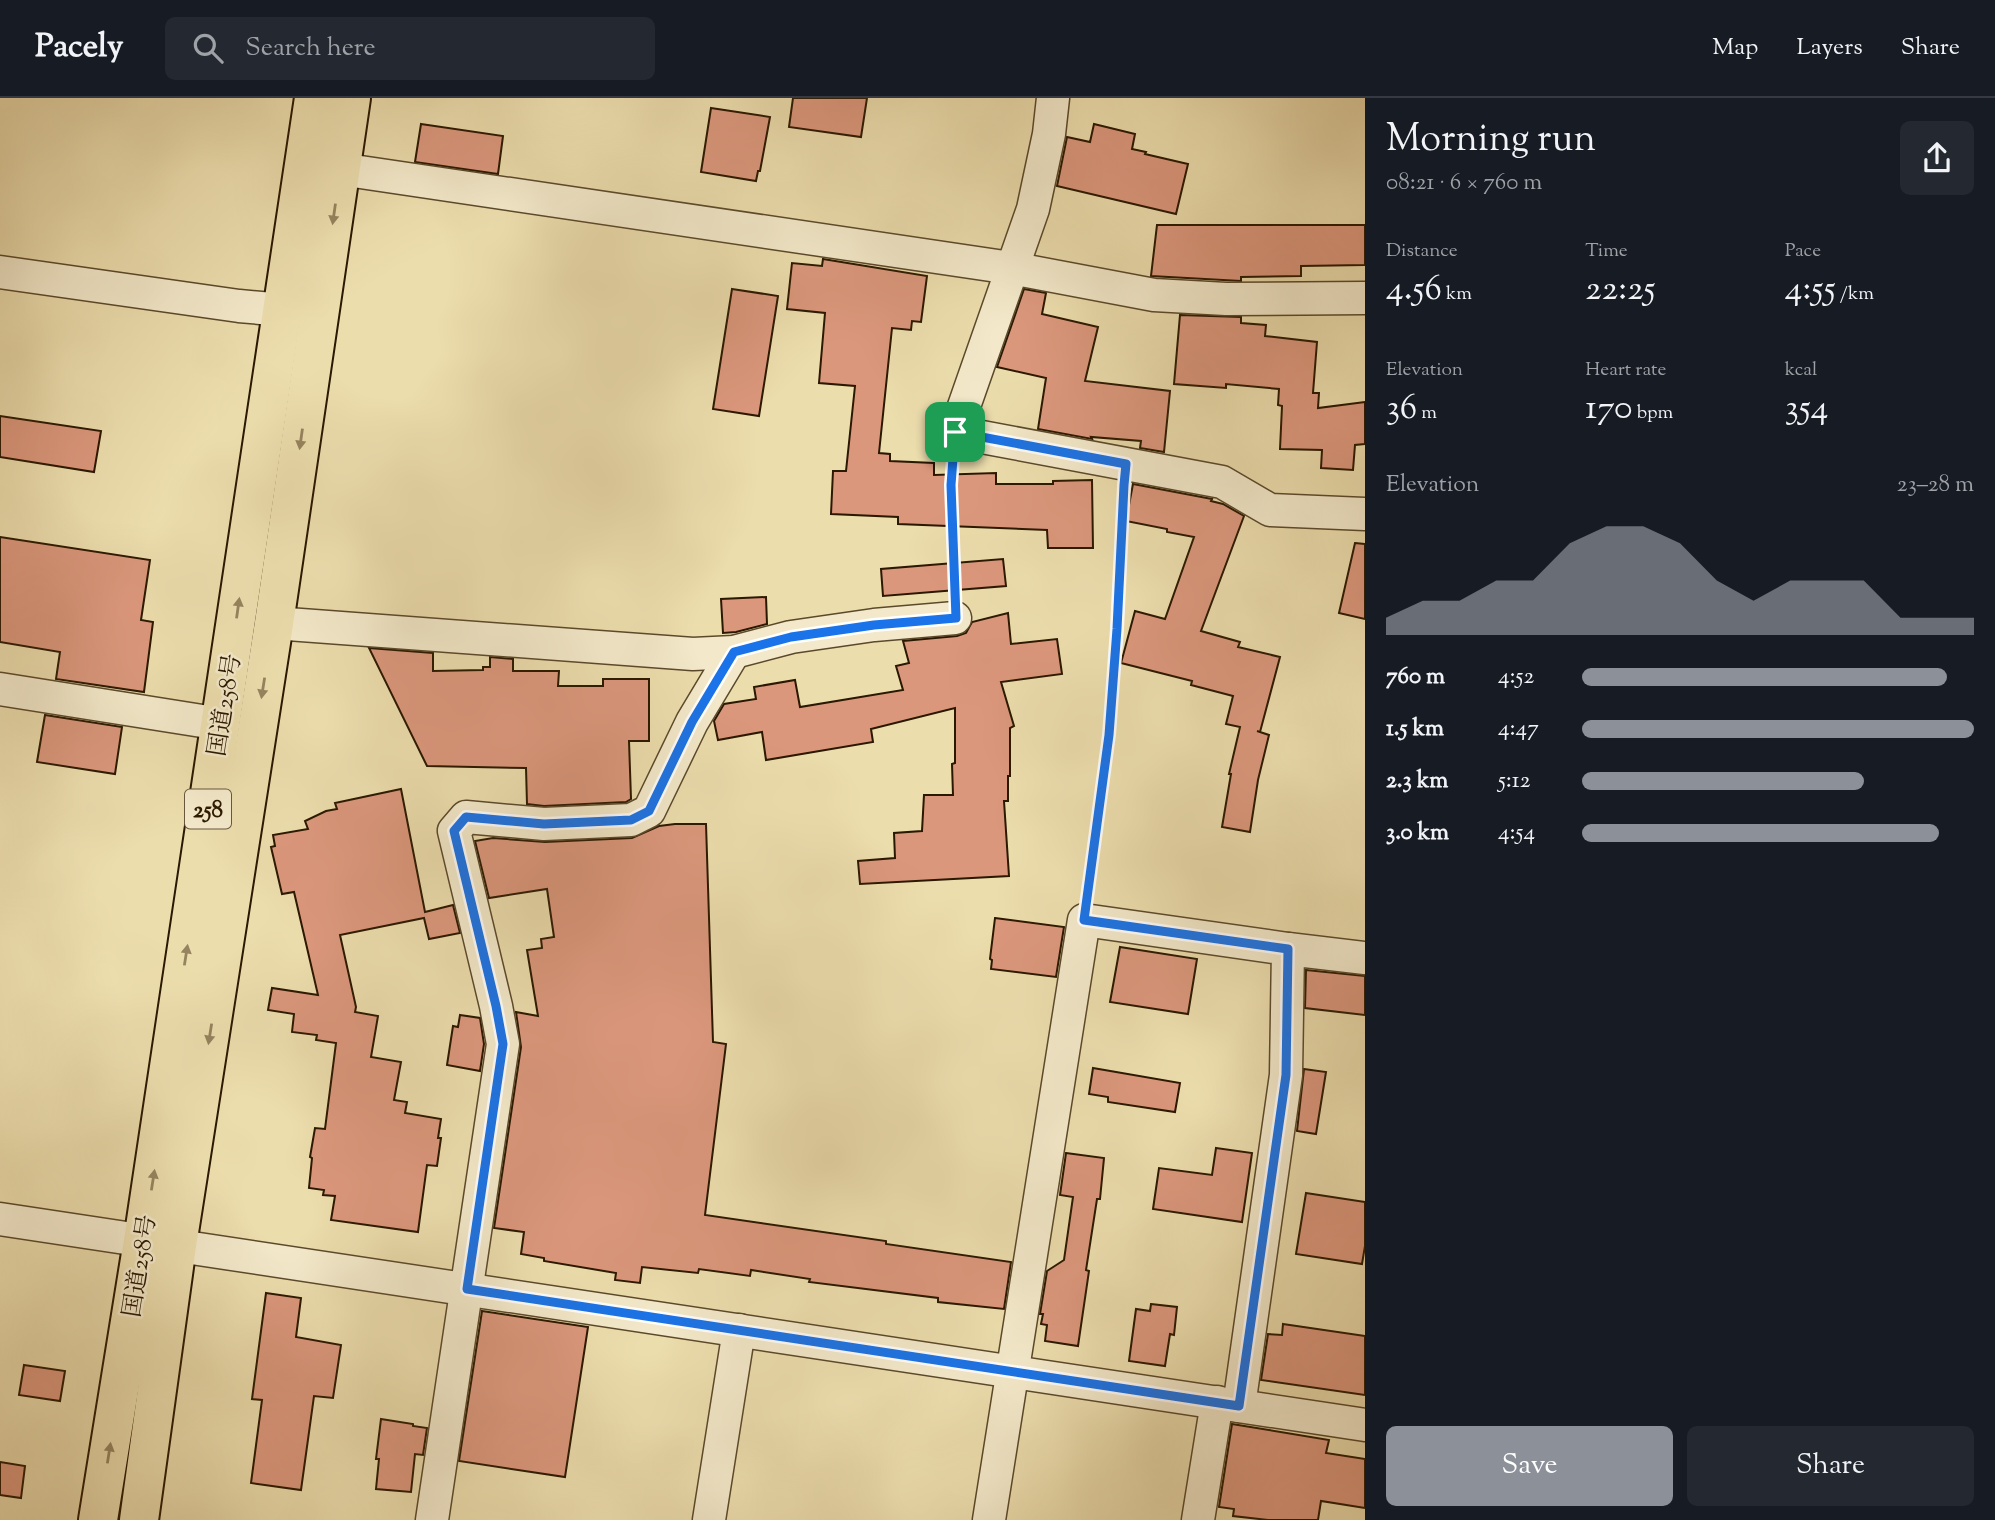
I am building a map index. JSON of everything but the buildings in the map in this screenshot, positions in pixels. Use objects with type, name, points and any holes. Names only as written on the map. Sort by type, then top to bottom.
[{"type":"highway","name":"国道258号","points":[[139,1520],[160,1243],[221,724],[314,98]]},
{"type":"highway","name":"国道258号","points":[[98,1520],[160,1243],[274,623],[351,98]]},
{"type":"street","points":[[1054,98],[1033,209],[955,432],[1222,482],[1270,510],[1365,514]]},
{"type":"street","points":[[340,169],[1011,268],[1154,295],[1226,299],[1365,298]]},
{"type":"street","points":[[0,272],[283,310]]},
{"type":"street","points":[[274,623],[693,654],[734,652],[791,637],[874,625],[956,618]]},
{"type":"street","points":[[432,1520],[503,1044],[454,831],[466,817],[544,824],[631,820],[649,811],[692,722],[734,652]]},
{"type":"street","points":[[0,689],[221,724]]},
{"type":"street","points":[[989,1520],[1084,920],[1365,958]]},
{"type":"street","points":[[1198,1520],[1228,1404],[1286,1075],[1288,949]]},
{"type":"street","points":[[0,1219],[1365,1425]]},
{"type":"street","points":[[709,1520],[739,1330]]},
{"type":"path","points":[[955,432],[951,485],[956,618]]},
{"type":"path","points":[[1084,920],[1109,735],[1126,464]]},
{"type":"route","points":[[955,432],[1126,464],[1109,735],[1084,920],[1288,949],[1286,1075],[1239,1406],[467,1289],[503,1044],[454,831],[466,817],[544,824],[631,820],[649,811],[692,722],[734,652],[791,637],[874,625],[956,618],[951,485],[955,432]]}]
